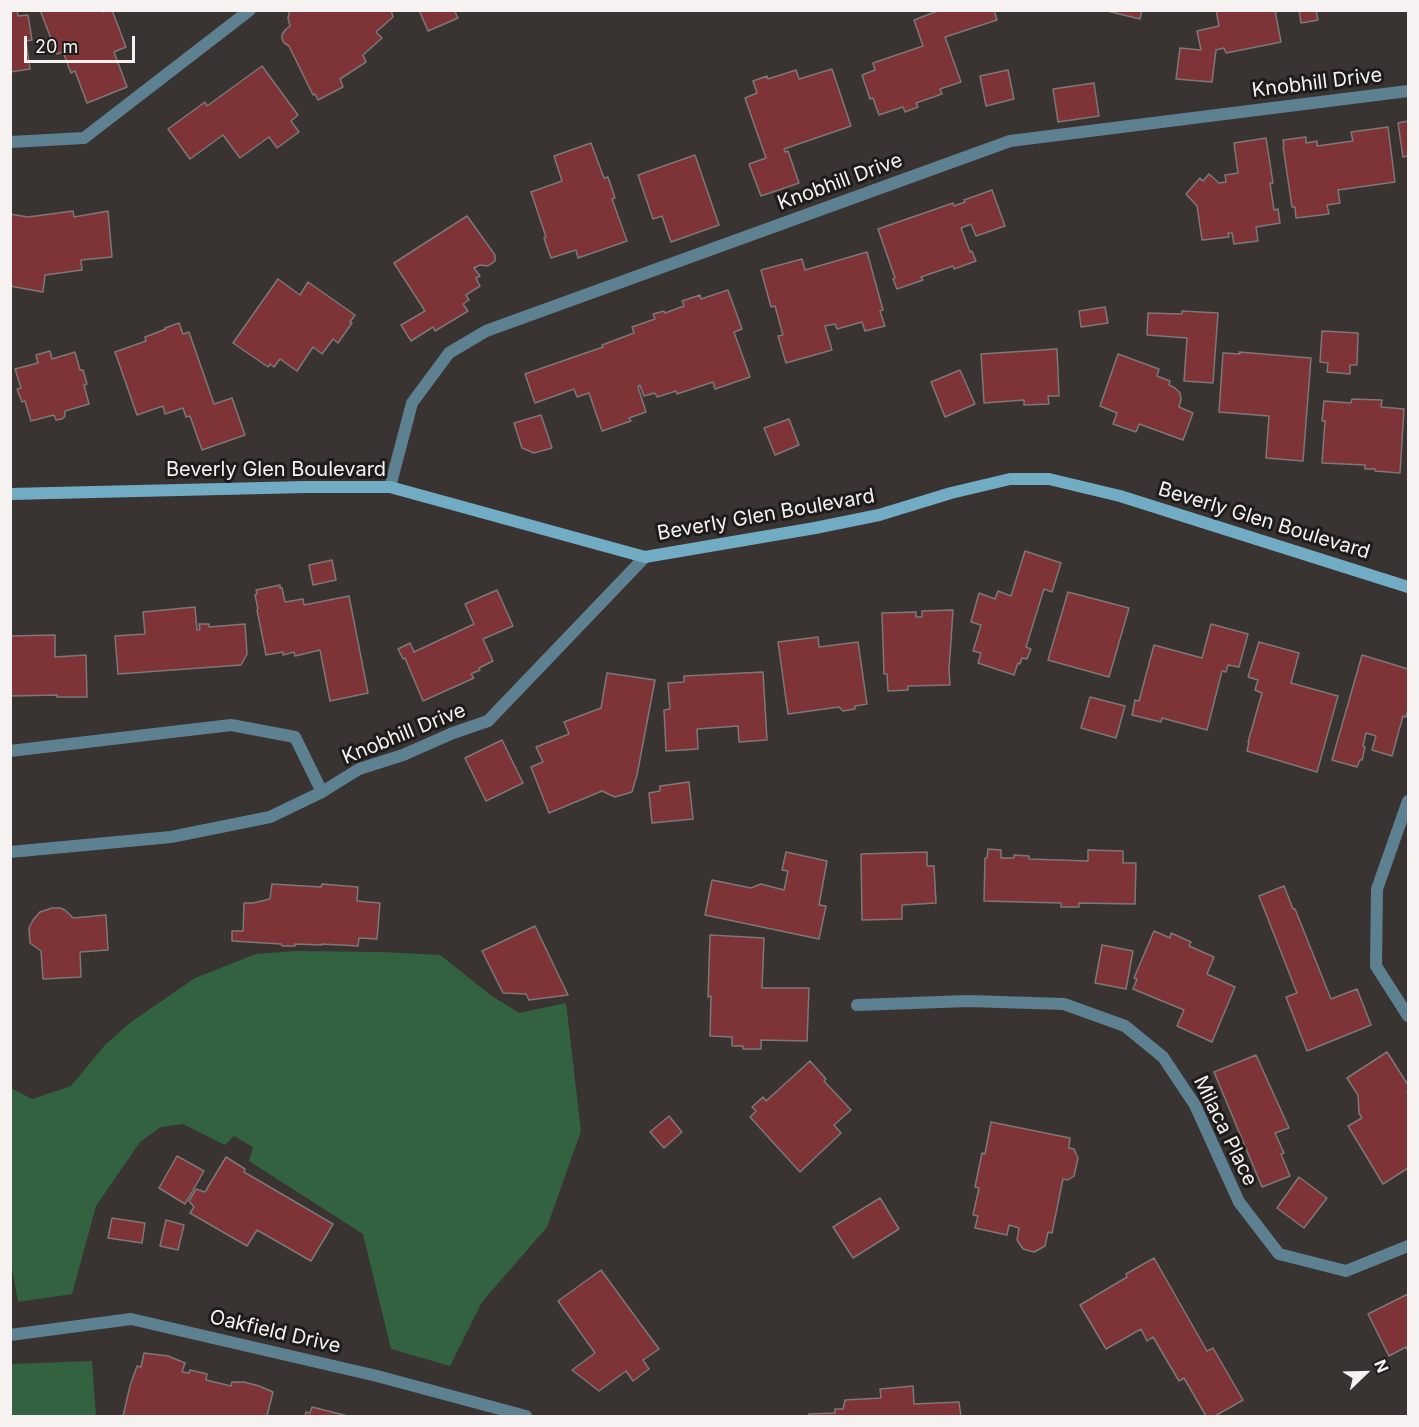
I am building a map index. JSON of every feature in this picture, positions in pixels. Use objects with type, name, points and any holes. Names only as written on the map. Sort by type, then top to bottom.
[{"type":"main road","name":"Beverly Glen Boulevard","points":[[10,494],[390,487],[645,556],[879,515],[951,493],[1010,479],[1049,479],[1120,496],[1408,587]]},
{"type":"street","points":[[10,142],[84,138],[250,10]]},
{"type":"street","name":"Knobhill Drive","points":[[390,487],[412,404],[449,353],[486,331],[1010,141],[1408,91]]},
{"type":"street","name":"Knobhill Drive","points":[[10,852],[171,837],[270,817],[322,792],[358,769],[403,755],[453,733],[488,721],[645,556]]},
{"type":"street","points":[[10,751],[231,724],[295,737],[322,792]]},
{"type":"street","points":[[1408,801],[1377,888],[1376,966],[1408,1016]]},
{"type":"street","name":"Milaca Place","points":[[857,1005],[968,1001],[1064,1004],[1125,1026],[1163,1057],[1195,1105],[1239,1202],[1279,1254],[1346,1271],[1408,1246]]},
{"type":"street","name":"Oakfield Drive","points":[[10,1335],[131,1319],[377,1376],[526,1416]]},
{"type":"green space","points":[[296,951],[440,955],[492,996],[519,1013],[566,1003],[581,1131],[547,1227],[482,1302],[450,1366],[391,1349],[363,1234],[249,1161],[253,1147],[234,1136],[225,1145],[183,1124],[161,1127],[140,1142],[96,1206],[72,1294],[18,1302],[10,1257],[11,1086],[32,1099],[71,1086],[105,1045],[131,1022],[195,978],[256,954]]},
{"type":"green space","points":[[92,1361],[96,1416],[11,1416],[11,1364]]},
{"type":"building","points":[[10,10],[17,10],[18,16],[28,15],[32,40],[26,41],[30,69],[10,72]]},
{"type":"building","points":[[40,10],[102,10],[103,12],[112,10],[126,47],[114,52],[127,87],[87,103],[75,71],[71,73],[63,52],[57,54]]},
{"type":"building","points":[[290,10],[391,10],[393,17],[376,32],[382,38],[363,55],[366,62],[340,79],[343,87],[318,100],[315,94],[313,95],[289,46],[282,39],[285,30],[290,26],[288,18]]},
{"type":"building","points":[[419,10],[454,10],[458,18],[428,31]]},
{"type":"building","points":[[940,10],[994,10],[997,20],[945,37],[961,82],[940,89],[942,94],[916,103],[918,107],[905,112],[903,107],[879,115],[873,98],[870,99],[862,75],[875,70],[873,63],[923,46],[914,20]]},
{"type":"building","points":[[1103,10],[1142,10],[1140,19]]},
{"type":"building","points":[[1216,10],[1275,10],[1281,42],[1226,53],[1224,48],[1216,50],[1212,82],[1176,79],[1180,48],[1201,50],[1197,31],[1219,26]]},
{"type":"building","points":[[1299,10],[1316,10],[1318,20],[1301,23]]},
{"type":"building","points":[[262,66],[298,115],[291,121],[299,132],[277,148],[269,137],[240,158],[223,135],[190,159],[168,129],[205,102],[207,106]]},
{"type":"building","points":[[832,69],[851,126],[784,149],[785,152],[788,151],[799,183],[761,196],[749,164],[766,158],[745,98],[757,93],[753,81],[796,70],[799,79]]},
{"type":"building","points":[[1008,70],[1014,99],[986,106],[980,76]]},
{"type":"building","points":[[1094,83],[1099,116],[1058,122],[1053,89]]},
{"type":"building","points":[[1408,121],[1408,156],[1403,157],[1398,123]]},
{"type":"building","points":[[1388,127],[1395,182],[1338,190],[1340,203],[1327,205],[1329,214],[1296,218],[1295,207],[1292,207],[1283,140],[1306,137],[1306,143],[1317,141],[1317,146],[1353,141],[1351,132]]},
{"type":"building","points":[[1266,138],[1273,183],[1270,183],[1274,210],[1278,209],[1280,223],[1256,227],[1258,241],[1234,244],[1232,233],[1228,233],[1229,237],[1202,240],[1197,206],[1186,194],[1200,178],[1203,181],[1209,174],[1219,183],[1226,182],[1225,175],[1238,173],[1234,143]]},
{"type":"building","points":[[591,143],[604,178],[608,177],[615,198],[612,199],[627,241],[578,258],[576,250],[551,258],[531,192],[562,181],[554,156]]},
{"type":"building","points":[[695,155],[719,225],[671,242],[662,216],[653,219],[638,175]]},
{"type":"building","points":[[992,190],[1005,226],[976,236],[971,224],[961,228],[976,261],[921,277],[923,280],[897,289],[878,229],[953,203],[954,206]]},
{"type":"building","points":[[73,211],[74,217],[108,211],[112,257],[81,260],[82,270],[45,275],[43,292],[10,286],[10,214],[28,217]]},
{"type":"building","points":[[467,216],[495,255],[495,261],[488,266],[480,265],[474,268],[480,276],[476,278],[480,286],[466,295],[469,300],[463,304],[468,311],[435,331],[433,327],[411,341],[401,325],[425,311],[394,263]]},
{"type":"building","points":[[867,252],[883,310],[880,311],[885,326],[865,331],[862,322],[837,329],[835,324],[825,326],[832,350],[786,363],[778,336],[783,335],[775,306],[771,307],[761,270],[802,259],[805,270]]},
{"type":"building","points":[[278,279],[300,295],[308,282],[355,315],[338,343],[333,339],[322,354],[313,347],[297,371],[280,359],[274,367],[270,364],[268,367],[233,343]]},
{"type":"building","points":[[728,290],[742,329],[734,332],[750,377],[715,389],[713,382],[677,394],[676,391],[657,397],[655,393],[644,396],[640,385],[638,387],[646,412],[629,418],[631,421],[602,431],[589,393],[577,397],[574,389],[535,403],[525,374],[603,347],[602,345],[634,333],[632,327],[655,319],[653,314],[664,311],[665,313],[684,306],[682,301],[700,295],[701,299]]},
{"type":"building","points":[[1105,307],[1108,323],[1081,327],[1079,311]]},
{"type":"building","points":[[1182,311],[1218,313],[1213,383],[1184,381],[1187,338],[1147,335],[1148,313],[1182,314]]},
{"type":"building","points":[[179,323],[183,334],[189,332],[214,404],[232,398],[245,435],[202,450],[190,416],[186,417],[183,408],[165,414],[163,406],[137,415],[115,352],[146,341],[145,337]]},
{"type":"building","points":[[1322,331],[1358,333],[1357,365],[1350,365],[1350,374],[1327,372],[1328,363],[1320,362]]},
{"type":"building","points":[[1057,349],[1059,396],[1048,396],[1049,404],[1024,405],[1024,400],[984,403],[981,354]]},
{"type":"building","points":[[50,351],[52,359],[75,352],[87,384],[84,385],[89,404],[65,411],[62,419],[56,420],[54,415],[31,421],[25,401],[22,402],[17,389],[21,388],[15,369],[38,363],[36,355]]},
{"type":"building","points":[[1239,352],[1311,358],[1303,461],[1266,458],[1269,416],[1219,412],[1223,353],[1240,354]]},
{"type":"building","points":[[1118,354],[1159,369],[1157,376],[1170,381],[1169,385],[1180,393],[1179,407],[1193,413],[1183,440],[1139,424],[1136,432],[1113,424],[1117,413],[1100,406]]},
{"type":"building","points":[[960,370],[975,404],[945,417],[931,382]]},
{"type":"building","points":[[1352,399],[1382,400],[1381,407],[1404,409],[1400,473],[1365,469],[1365,465],[1322,463],[1324,401],[1351,403]]},
{"type":"building","points":[[541,415],[552,448],[534,453],[522,448],[514,423]]},
{"type":"building","points":[[789,419],[799,445],[775,455],[764,428]]},
{"type":"building","points":[[1025,551],[1061,563],[1052,592],[1044,589],[1026,647],[1031,649],[1027,659],[1022,658],[1014,675],[978,663],[981,653],[973,651],[981,625],[971,622],[979,593],[995,599],[998,591],[1011,596]]},
{"type":"building","points":[[332,560],[336,580],[313,585],[309,565]]},
{"type":"building","points":[[280,585],[285,602],[303,599],[304,605],[349,596],[368,693],[330,701],[320,650],[295,656],[294,652],[283,655],[283,652],[266,655],[257,610],[256,590]]},
{"type":"building","points":[[497,590],[513,626],[483,639],[493,661],[471,674],[474,678],[423,701],[405,658],[403,659],[398,649],[410,643],[414,652],[474,624],[465,604]]},
{"type":"building","points":[[1068,592],[1129,608],[1109,677],[1048,660]]},
{"type":"building","points":[[195,607],[197,630],[200,630],[199,624],[209,624],[209,627],[245,624],[247,654],[241,665],[118,674],[115,636],[145,634],[143,612]]},
{"type":"building","points":[[953,610],[950,685],[908,686],[908,690],[888,691],[887,674],[884,674],[882,613],[916,612],[916,617],[922,617],[922,611]]},
{"type":"building","points":[[1211,624],[1248,634],[1239,667],[1228,665],[1226,672],[1222,671],[1207,730],[1162,718],[1161,722],[1132,715],[1135,700],[1139,701],[1154,645],[1202,658]]},
{"type":"building","points":[[55,635],[55,657],[86,655],[87,697],[10,696],[10,636]]},
{"type":"building","points":[[818,637],[819,647],[858,642],[867,704],[843,711],[839,707],[788,714],[778,642]]},
{"type":"building","points":[[1259,642],[1299,653],[1291,683],[1338,696],[1317,772],[1247,751],[1262,693],[1255,690],[1258,680],[1248,677]]},
{"type":"building","points":[[1362,655],[1408,669],[1408,709],[1406,717],[1403,716],[1392,756],[1372,750],[1376,736],[1366,733],[1362,760],[1357,767],[1332,760]]},
{"type":"building","points":[[763,672],[767,740],[739,742],[738,726],[697,729],[698,749],[666,751],[664,710],[670,709],[668,683],[684,682],[684,676]]},
{"type":"building","points":[[607,673],[655,680],[632,792],[615,797],[602,791],[549,813],[531,767],[543,762],[536,747],[569,734],[564,722],[601,708]]},
{"type":"building","points":[[1090,697],[1125,706],[1116,738],[1081,728]]},
{"type":"building","points":[[502,740],[523,783],[486,801],[465,758]]},
{"type":"building","points":[[689,782],[693,819],[652,823],[649,793],[660,791],[660,786]]},
{"type":"building","points":[[988,849],[1001,850],[1001,858],[1014,858],[1014,855],[1029,856],[1029,859],[1088,861],[1088,850],[1123,851],[1123,863],[1136,863],[1135,904],[1079,903],[1079,907],[1061,907],[1061,903],[984,901],[985,858],[987,858]]},
{"type":"building","points":[[786,852],[827,861],[819,905],[826,906],[819,939],[705,915],[712,880],[751,888],[761,884],[784,890],[788,871],[782,870]]},
{"type":"building","points":[[927,852],[927,866],[934,866],[936,903],[902,905],[902,919],[862,920],[861,854]]},
{"type":"building","points":[[272,884],[358,887],[357,901],[380,903],[377,939],[359,938],[358,946],[295,944],[295,946],[282,946],[281,944],[232,941],[232,931],[243,931],[244,903],[270,899]]},
{"type":"building","points":[[1284,886],[1331,999],[1357,989],[1371,1025],[1307,1051],[1286,997],[1297,993],[1259,896]]},
{"type":"building","points":[[52,908],[65,910],[73,918],[106,915],[108,950],[80,952],[81,977],[43,979],[41,951],[30,943],[29,928],[40,912]]},
{"type":"building","points":[[535,926],[568,995],[529,1000],[526,994],[503,993],[482,951]]},
{"type":"building","points":[[1154,931],[1170,938],[1171,933],[1191,942],[1189,946],[1214,957],[1207,974],[1235,987],[1212,1042],[1177,1026],[1184,1010],[1133,989],[1137,979],[1134,978]]},
{"type":"building","points":[[710,935],[764,938],[762,988],[809,988],[807,1041],[761,1040],[761,1049],[743,1049],[743,1046],[732,1046],[732,1037],[710,1036],[711,996],[708,997]]},
{"type":"building","points":[[1102,945],[1133,951],[1126,989],[1095,983]]},
{"type":"building","points":[[1387,1052],[1408,1085],[1408,1168],[1383,1184],[1348,1126],[1362,1118],[1359,1113],[1358,1095],[1347,1078]]},
{"type":"building","points":[[1256,1055],[1289,1128],[1275,1133],[1284,1153],[1281,1154],[1290,1176],[1262,1187],[1214,1072]]},
{"type":"building","points":[[810,1061],[826,1079],[824,1081],[851,1110],[834,1125],[841,1133],[800,1172],[750,1117],[756,1111],[752,1107],[763,1097],[766,1101]]},
{"type":"building","points":[[669,1116],[682,1132],[664,1148],[650,1132]]},
{"type":"building","points":[[991,1122],[1070,1138],[1069,1148],[1074,1149],[1078,1158],[1074,1176],[1068,1180],[1063,1179],[1052,1233],[1048,1232],[1045,1246],[1034,1252],[1023,1249],[1017,1240],[1019,1228],[1009,1225],[1007,1235],[975,1228],[978,1216],[973,1215],[979,1188],[975,1187],[982,1153],[985,1154]]},
{"type":"building","points":[[177,1156],[204,1171],[185,1204],[159,1188]]},
{"type":"building","points":[[226,1157],[245,1169],[244,1172],[333,1224],[311,1261],[257,1230],[247,1246],[190,1213],[194,1207],[189,1201],[196,1189],[205,1192]]},
{"type":"building","points":[[1299,1177],[1327,1198],[1304,1228],[1277,1208]]},
{"type":"building","points":[[880,1198],[899,1229],[853,1258],[833,1227]]},
{"type":"building","points":[[112,1218],[145,1223],[142,1243],[108,1238]]},
{"type":"building","points":[[166,1220],[184,1225],[178,1250],[160,1246]]},
{"type":"building","points":[[1154,1258],[1207,1351],[1213,1348],[1243,1400],[1215,1416],[1206,1416],[1184,1378],[1179,1381],[1153,1337],[1147,1341],[1141,1329],[1106,1349],[1080,1305]]},
{"type":"building","points":[[601,1270],[659,1349],[643,1360],[649,1369],[633,1381],[626,1371],[599,1391],[572,1370],[595,1353],[558,1301]]},
{"type":"building","points":[[1408,1294],[1408,1352],[1406,1347],[1389,1356],[1368,1314]]},
{"type":"building","points":[[144,1353],[168,1356],[185,1363],[182,1372],[189,1373],[190,1370],[207,1374],[206,1380],[231,1386],[232,1382],[244,1382],[273,1392],[267,1416],[123,1416],[130,1386],[137,1366],[141,1367]]},
{"type":"building","points":[[913,1386],[914,1404],[959,1402],[961,1416],[809,1416],[809,1414],[835,1413],[835,1409],[843,1409],[845,1400],[881,1398],[880,1389]]},
{"type":"building","points":[[312,1407],[348,1416],[305,1416],[306,1412],[310,1413]]}]
